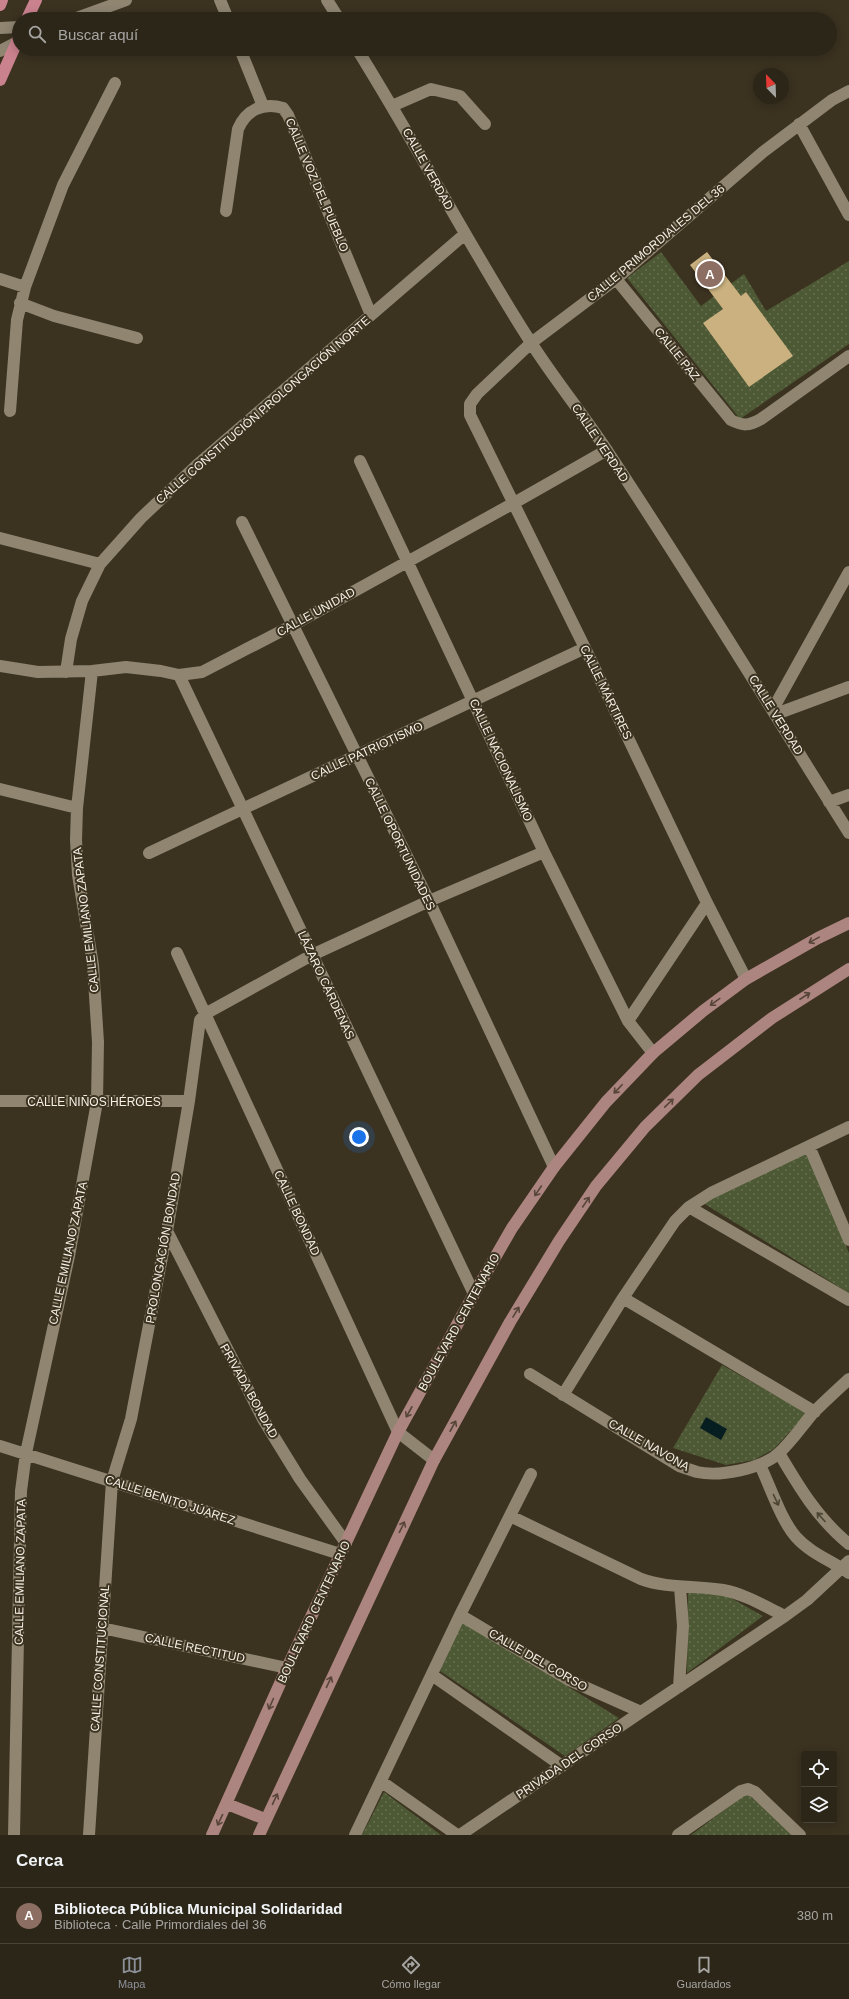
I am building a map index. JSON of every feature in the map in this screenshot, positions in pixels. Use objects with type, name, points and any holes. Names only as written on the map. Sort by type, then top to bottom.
[{"type":"main road","points":[[0,5],[2,0]]},
{"type":"main road","points":[[30,12],[36,0]]},
{"type":"main road","points":[[0,80],[12,53]]},
{"type":"main road","name":"BOULEVARD CENTENARIO","points":[[212,1835],[287,1668],[398,1432],[512,1228],[554,1167],[606,1102],[653,1053],[703,1011],[746,979],[818,938],[849,923]]},
{"type":"main road","points":[[259,1835],[265,1819],[434,1460],[510,1322],[559,1241],[596,1186],[644,1126],[698,1075],[766,1022],[849,969]]},
{"type":"main road","points":[[227,1804],[265,1819]]},
{"type":"street","points":[[93,12],[126,0]]},
{"type":"street","points":[[220,0],[225,12]]},
{"type":"street","points":[[327,0],[335,12]]},
{"type":"street","points":[[0,28],[12,27]]},
{"type":"street","points":[[0,50],[12,43]]},
{"type":"street","points":[[226,211],[238,130],[243,119],[252,111],[263,106],[243,56]]},
{"type":"street","name":"CALLE VERDAD","points":[[361,56],[392,106],[464,234],[531,343],[607,450],[774,712],[849,834]]},
{"type":"street","points":[[10,410],[17,320],[25,287],[64,185],[115,83]]},
{"type":"street","points":[[392,106],[430,89],[460,96],[485,124]]},
{"type":"street","name":"CALLE PRIMORDIALES DEL 36","points":[[470,404],[477,394],[531,343],[616,279],[727,182],[799,124],[832,100],[849,91]]},
{"type":"street","name":"CALLE VOZ DEL PUEBLO","points":[[263,106],[283,108],[288,115],[371,316]]},
{"type":"street","points":[[799,124],[849,215]]},
{"type":"street","name":"CALLE CONSTITUCIÓN PROLONGACIÓN NORTE","points":[[66,672],[71,639],[82,601],[100,564],[141,518],[197,465],[464,234]]},
{"type":"street","points":[[0,279],[25,287]]},
{"type":"street","name":"CALLE PAZ","points":[[616,279],[731,420],[741,425],[751,424],[761,419],[849,356]]},
{"type":"street","points":[[20,303],[61,318],[138,338]]},
{"type":"street","name":"CALLE MÁRTIRES","points":[[470,404],[470,416],[585,648],[707,903],[746,979]]},
{"type":"street","name":"CALLE UNIDAD","points":[[0,666],[38,672],[92,671],[126,667],[162,671],[179,675],[202,672],[292,625],[607,450]]},
{"type":"street","name":"CALLE NACIONALISMO","points":[[360,461],[474,700],[544,852],[628,1021],[653,1053]]},
{"type":"street","name":"CALLE OPORTUNIDADES","points":[[242,522],[429,901],[554,1167]]},
{"type":"street","points":[[0,538],[100,564]]},
{"type":"street","points":[[774,712],[849,573]]},
{"type":"street","name":"CALLE PATRIOTISMO","points":[[149,853],[585,648]]},
{"type":"street","name":"CALLE EMILIANO ZAPATA","points":[[14,1835],[21,1491],[26,1454],[69,1256],[97,1102],[98,1042],[93,964],[78,875],[76,840],[77,808],[92,671]]},
{"type":"street","name":"LÁZARO CÁRDENAS","points":[[179,675],[474,1294]]},
{"type":"street","points":[[774,712],[849,687]]},
{"type":"street","points":[[0,789],[77,808]]},
{"type":"street","points":[[829,802],[849,795]]},
{"type":"street","points":[[205,1014],[312,955],[429,901],[544,852]]},
{"type":"street","points":[[628,1021],[707,903]]},
{"type":"street","name":"CALLE BONDAD","points":[[177,953],[398,1432],[434,1460]]},
{"type":"street","name":"PROLONGACIÓN BONDAD","points":[[112,1481],[131,1419],[167,1231],[189,1101],[198,1026],[200,1020],[205,1014]]},
{"type":"street","name":"CALLE NIÑOS HÉROES","points":[[0,1101],[189,1101]]},
{"type":"street","points":[[563,1395],[623,1298],[675,1221],[689,1207],[711,1193],[849,1127]]},
{"type":"street","points":[[809,1146],[849,1240]]},
{"type":"street","points":[[689,1207],[849,1300]]},
{"type":"street","name":"PRIVADA BONDAD","points":[[167,1231],[263,1419],[300,1479],[346,1543]]},
{"type":"street","points":[[623,1298],[814,1412]]},
{"type":"street","name":"CALLE NAVONA","points":[[530,1374],[686,1468],[698,1472],[725,1472],[760,1465],[779,1453],[814,1412],[849,1379]]},
{"type":"street","name":"CALLE BENITO JÚAREZ","points":[[0,1446],[340,1554]]},
{"type":"street","points":[[779,1453],[816,1512],[849,1544]]},
{"type":"street","points":[[760,1465],[787,1523],[796,1537],[809,1548],[847,1567]]},
{"type":"street","points":[[355,1835],[382,1782],[460,1615],[531,1474]]},
{"type":"street","name":"CALLE CONSTITUCIONAL","points":[[88,1835],[112,1481]]},
{"type":"street","points":[[510,1516],[641,1580],[662,1586],[723,1590],[740,1595],[786,1616]]},
{"type":"street","name":"PRIVADA DEL CORSO","points":[[459,1835],[786,1616],[847,1567]]},
{"type":"street","points":[[679,1687],[684,1626],[680,1587]]},
{"type":"street","name":"CALLE DEL CORSO","points":[[460,1615],[569,1680],[641,1712]]},
{"type":"street","name":"CALLE RECTITUD","points":[[102,1628],[287,1668]]},
{"type":"street","points":[[432,1675],[562,1766]]},
{"type":"street","points":[[382,1782],[459,1835]]},
{"type":"street","points":[[678,1835],[741,1792],[748,1789],[755,1792],[800,1835]]},
{"type":"green space","points":[[661,252],[701,306],[744,274],[766,311],[849,261],[849,344],[740,419],[627,278]]},
{"type":"green space","points":[[806,1150],[849,1253],[849,1293],[703,1203]]},
{"type":"green space","points":[[722,1365],[807,1413],[774,1449],[754,1460],[726,1465],[673,1448]]},
{"type":"green space","points":[[688,1591],[722,1593],[763,1616],[687,1673]]},
{"type":"green space","points":[[462,1621],[619,1718],[565,1756],[440,1671]]},
{"type":"green space","points":[[384,1792],[441,1835],[362,1835]]},
{"type":"green space","points":[[747,1793],[792,1835],[691,1835]]},
{"type":"water","points":[[706,1417],[727,1429],[721,1440],[700,1428]]},
{"type":"building","points":[[707,252],[741,296],[746,292],[793,356],[749,387],[703,323],[723,309],[690,265]]},
{"type":"place","name":"Biblioteca Pública Municipal Solidaridad","points":[[710,274]]}]
